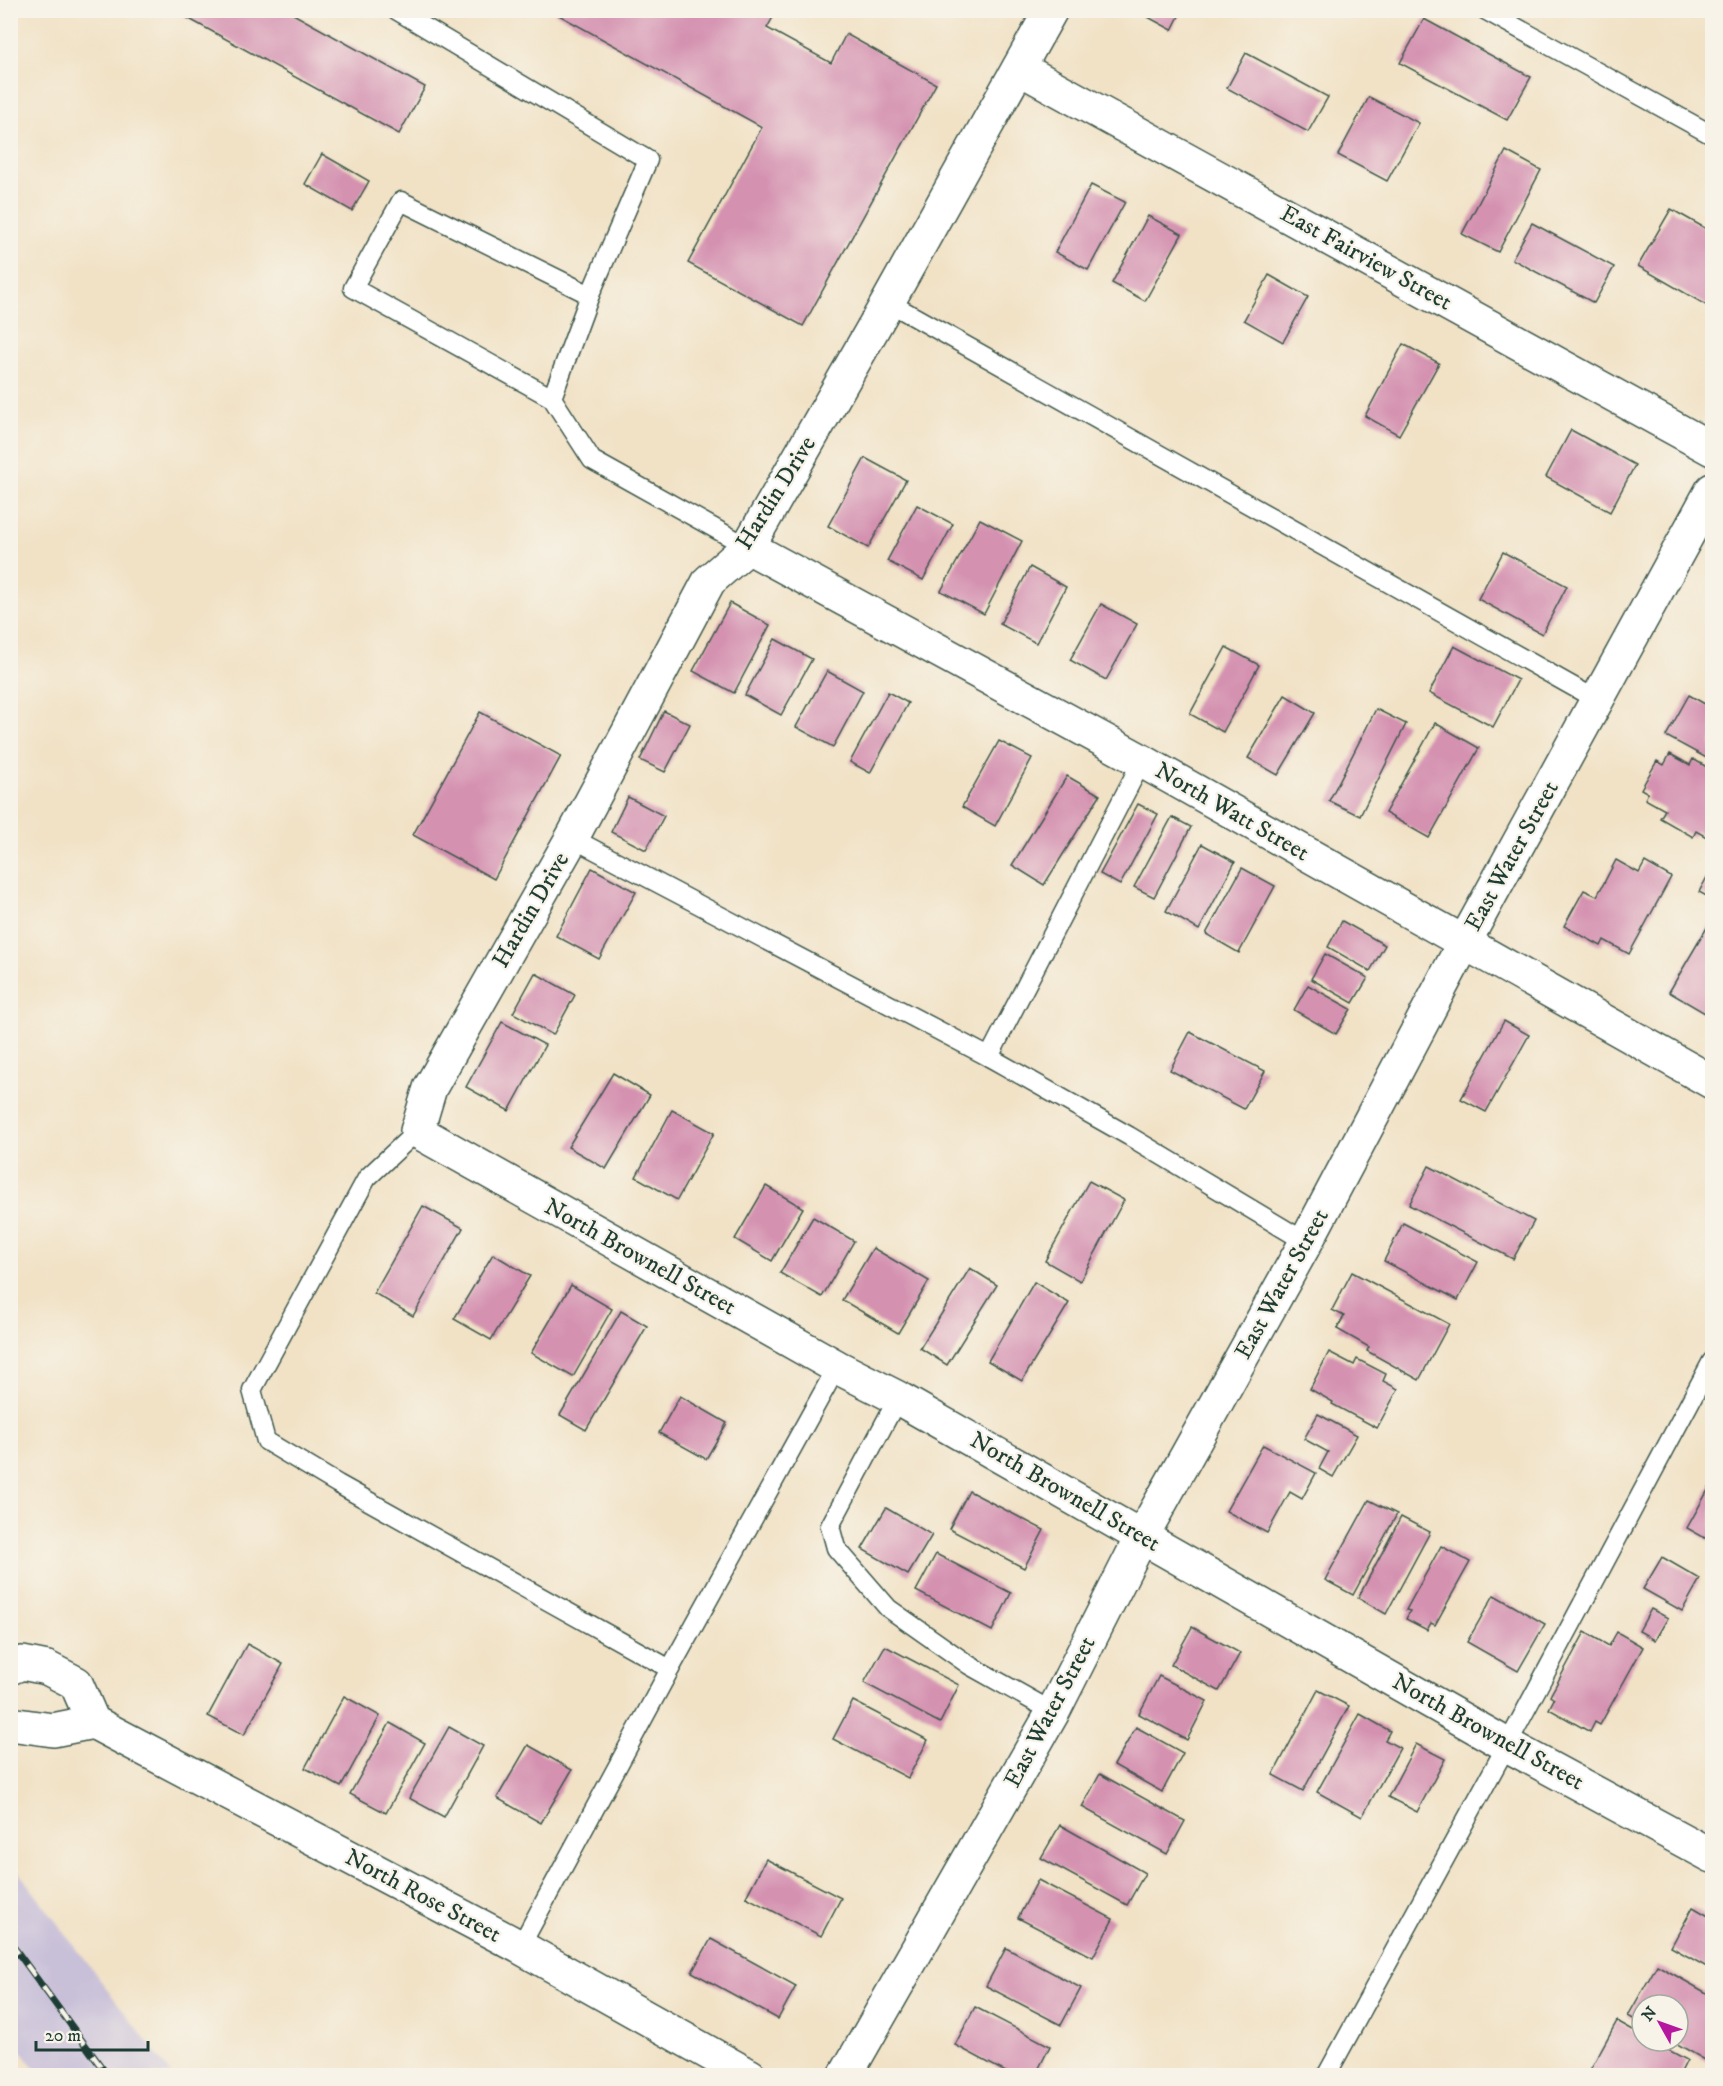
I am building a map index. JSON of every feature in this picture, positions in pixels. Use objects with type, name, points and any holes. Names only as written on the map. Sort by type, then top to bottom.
[{"type":"street","name":"Hardin Drive","points":[[417,1131],[430,1088],[572,838],[709,581],[748,547],[1051,10]]},
{"type":"street","name":"East Fairview Street","points":[[1019,68],[1713,449]]},
{"type":"street","name":"East Water Street","points":[[845,2076],[1053,1712],[1142,1536],[1306,1242],[1464,943],[1713,490]]},
{"type":"street","name":"North Watt Street","points":[[748,547],[1142,760],[1713,1082]]},
{"type":"street","name":"North Brownell Street","points":[[417,1131],[837,1367],[898,1398],[1507,1744],[1713,1856]]},
{"type":"street","points":[[10,1668],[22,1663],[47,1668],[76,1683],[93,1722],[52,1730],[10,1724]]},
{"type":"street","name":"North Rose Street","points":[[93,1722],[520,1947],[750,2076]]},
{"type":"lane","points":[[396,10],[648,160],[590,295],[552,398]]},
{"type":"lane","points":[[1485,10],[1713,135]]},
{"type":"lane","points":[[590,295],[401,201],[352,288],[552,398],[592,460],[748,547]]},
{"type":"lane","points":[[888,302],[1597,700]]},
{"type":"lane","points":[[988,1057],[1142,760]]},
{"type":"lane","points":[[572,838],[988,1057],[1129,1136],[1306,1242]]},
{"type":"lane","points":[[417,1131],[367,1178],[252,1390],[266,1441],[338,1484],[670,1670]]},
{"type":"lane","points":[[1326,2076],[1713,1361]]},
{"type":"lane","points":[[520,1947],[837,1367]]},
{"type":"lane","points":[[898,1398],[830,1526],[836,1548],[888,1608],[969,1665],[1053,1712]]},
{"type":"shaded area","points":[[11,1862],[172,2075],[39,2075],[11,2036]]},
{"type":"building","points":[[173,10],[286,10],[425,87],[399,134]]},
{"type":"building","points":[[556,10],[777,10],[767,28],[831,63],[846,34],[936,84],[803,326],[688,263],[762,127],[555,13]]},
{"type":"building","points":[[1135,10],[1182,10],[1172,30]]},
{"type":"building","points":[[1424,19],[1531,77],[1507,120],[1400,63]]},
{"type":"building","points":[[1246,53],[1328,97],[1308,132],[1227,88]]},
{"type":"building","points":[[1369,97],[1419,123],[1387,181],[1338,155]]},
{"type":"building","points":[[1506,151],[1541,170],[1498,252],[1462,234]]},
{"type":"building","points":[[322,154],[369,181],[352,211],[305,184]]},
{"type":"building","points":[[1091,185],[1125,202],[1088,270],[1055,252]]},
{"type":"building","points":[[1671,209],[1712,232],[1711,308],[1638,266]]},
{"type":"building","points":[[1148,216],[1182,234],[1145,301],[1112,283]]},
{"type":"building","points":[[1532,223],[1614,267],[1594,303],[1512,259]]},
{"type":"building","points":[[1269,275],[1308,297],[1283,342],[1244,320]]},
{"type":"building","points":[[1403,344],[1439,363],[1399,435],[1365,416]]},
{"type":"building","points":[[1571,430],[1635,465],[1610,512],[1546,477]]},
{"type":"building","points":[[865,458],[906,480],[868,548],[828,526]]},
{"type":"building","points":[[917,505],[953,524],[923,580],[887,561]]},
{"type":"building","points":[[980,519],[1022,541],[984,614],[941,591]]},
{"type":"building","points":[[1503,552],[1567,586],[1542,634],[1478,599]]},
{"type":"building","points":[[1030,567],[1066,587],[1036,643],[1000,624]]},
{"type":"building","points":[[730,603],[770,625],[734,693],[693,671]]},
{"type":"building","points":[[1101,604],[1137,624],[1106,680],[1070,660]]},
{"type":"building","points":[[775,639],[812,659],[781,715],[745,695]]},
{"type":"building","points":[[1454,646],[1518,680],[1493,727],[1429,693]]},
{"type":"building","points":[[1226,647],[1259,665],[1223,732],[1190,714]]},
{"type":"building","points":[[827,671],[863,691],[833,747],[796,727]]},
{"type":"building","points":[[888,692],[908,703],[870,773],[850,762]]},
{"type":"building","points":[[1285,695],[1315,713],[1278,775],[1248,758]]},
{"type":"building","points":[[1689,695],[1712,708],[1712,761],[1666,736]]},
{"type":"building","points":[[1376,709],[1406,724],[1360,816],[1329,801]]},
{"type":"building","points":[[664,711],[690,724],[665,772],[640,760]]},
{"type":"building","points":[[480,712],[561,756],[494,879],[413,835]]},
{"type":"building","points":[[1435,723],[1479,748],[1429,838],[1385,813]]},
{"type":"building","points":[[999,741],[1032,758],[995,826],[962,807]]},
{"type":"building","points":[[1670,754],[1690,765],[1693,759],[1712,770],[1710,807],[1712,808],[1712,835],[1710,839],[1696,831],[1693,837],[1660,818],[1665,810],[1645,799],[1648,793],[1641,789],[1657,761],[1664,765]]},
{"type":"building","points":[[1067,776],[1100,795],[1044,885],[1012,865]]},
{"type":"building","points":[[628,797],[664,816],[646,850],[611,832]]},
{"type":"building","points":[[1138,804],[1158,814],[1120,885],[1100,874]]},
{"type":"building","points":[[1172,817],[1191,827],[1154,897],[1134,887]]},
{"type":"building","points":[[1202,844],[1235,862],[1199,930],[1166,911]]},
{"type":"building","points":[[1616,860],[1639,873],[1645,862],[1671,877],[1629,954],[1604,940],[1601,946],[1564,926],[1584,890],[1597,896]]},
{"type":"building","points":[[592,868],[636,892],[599,959],[556,936]]},
{"type":"building","points":[[1242,868],[1275,886],[1239,953],[1206,934]]},
{"type":"building","points":[[1712,868],[1712,899],[1699,892]]},
{"type":"building","points":[[1712,919],[1712,1012],[1710,1016],[1669,992]]},
{"type":"building","points":[[1342,921],[1385,945],[1370,971],[1328,947]]},
{"type":"building","points":[[1325,954],[1368,978],[1353,1003],[1311,979]]},
{"type":"building","points":[[535,973],[575,995],[553,1035],[513,1013]]},
{"type":"building","points":[[1308,985],[1351,1009],[1336,1034],[1294,1010]]},
{"type":"building","points":[[1504,1021],[1529,1035],[1486,1112],[1461,1099]]},
{"type":"building","points":[[502,1022],[545,1045],[509,1111],[466,1087]]},
{"type":"building","points":[[1190,1032],[1265,1071],[1244,1109],[1170,1070]]},
{"type":"building","points":[[613,1073],[650,1095],[606,1169],[568,1147]]},
{"type":"building","points":[[672,1110],[714,1133],[677,1200],[636,1177]]},
{"type":"building","points":[[1429,1166],[1534,1221],[1513,1259],[1409,1205]]},
{"type":"building","points":[[1089,1181],[1124,1200],[1080,1281],[1045,1261]]},
{"type":"building","points":[[766,1186],[803,1208],[772,1261],[735,1239]]},
{"type":"building","points":[[423,1206],[463,1228],[413,1316],[374,1293]]},
{"type":"building","points":[[813,1217],[854,1241],[822,1297],[780,1273]]},
{"type":"building","points":[[1403,1223],[1478,1262],[1458,1300],[1384,1261]]},
{"type":"building","points":[[873,1248],[929,1281],[898,1333],[842,1300]]},
{"type":"building","points":[[493,1254],[530,1276],[491,1340],[454,1319]]},
{"type":"building","points":[[970,1268],[997,1285],[947,1365],[920,1348]]},
{"type":"building","points":[[1352,1272],[1449,1324],[1419,1380],[1367,1351],[1369,1347],[1337,1329],[1344,1316],[1332,1310]]},
{"type":"building","points":[[1034,1282],[1069,1303],[1022,1381],[988,1361]]},
{"type":"building","points":[[571,1285],[612,1309],[573,1377],[531,1353]]},
{"type":"building","points":[[621,1311],[647,1326],[586,1430],[560,1415]]},
{"type":"building","points":[[1329,1352],[1354,1365],[1357,1359],[1386,1374],[1383,1381],[1398,1389],[1377,1428],[1332,1404],[1333,1402],[1310,1389]]},
{"type":"building","points":[[680,1396],[727,1423],[706,1459],[659,1433]]},
{"type":"building","points":[[1318,1414],[1357,1435],[1333,1477],[1319,1469],[1328,1452],[1304,1439]]},
{"type":"building","points":[[1263,1445],[1316,1473],[1302,1499],[1290,1492],[1267,1533],[1226,1511]]},
{"type":"building","points":[[1712,1483],[1712,1542],[1687,1528]]},
{"type":"building","points":[[969,1491],[1044,1530],[1024,1568],[949,1529]]},
{"type":"building","points":[[1369,1500],[1397,1514],[1353,1595],[1325,1580]]},
{"type":"building","points":[[886,1508],[932,1535],[908,1575],[862,1549]]},
{"type":"building","points":[[1401,1517],[1430,1532],[1386,1614],[1358,1598]]},
{"type":"building","points":[[1441,1546],[1470,1562],[1435,1625],[1431,1623],[1427,1630],[1406,1619],[1410,1611],[1406,1610]]},
{"type":"building","points":[[936,1554],[1011,1593],[992,1631],[916,1591]]},
{"type":"building","points":[[1662,1557],[1700,1579],[1682,1611],[1643,1589]]},
{"type":"building","points":[[1494,1595],[1545,1624],[1518,1671],[1467,1642]]},
{"type":"building","points":[[1651,1609],[1668,1618],[1655,1640],[1639,1631]]},
{"type":"building","points":[[1192,1627],[1240,1653],[1219,1691],[1171,1665]]},
{"type":"building","points":[[1585,1632],[1609,1646],[1617,1632],[1643,1647],[1600,1725],[1595,1722],[1590,1732],[1549,1709],[1554,1699],[1550,1696]]},
{"type":"building","points":[[247,1644],[283,1664],[244,1735],[208,1716]]},
{"type":"building","points":[[885,1646],[959,1685],[940,1723],[864,1683]]},
{"type":"building","points":[[1159,1676],[1207,1701],[1187,1740],[1139,1714]]},
{"type":"building","points":[[1318,1690],[1349,1706],[1303,1791],[1273,1775]]},
{"type":"building","points":[[344,1696],[380,1716],[341,1787],[305,1768]]},
{"type":"building","points":[[853,1701],[928,1740],[908,1778],[833,1739]]},
{"type":"building","points":[[1360,1714],[1390,1731],[1385,1740],[1400,1748],[1362,1817],[1317,1792]]},
{"type":"building","points":[[390,1723],[425,1743],[386,1813],[350,1794]]},
{"type":"building","points":[[449,1727],[483,1746],[444,1817],[409,1798]]},
{"type":"building","points":[[1136,1727],[1183,1753],[1162,1792],[1114,1765]]},
{"type":"building","points":[[1416,1744],[1445,1759],[1417,1812],[1388,1797]]},
{"type":"building","points":[[528,1745],[572,1770],[541,1823],[497,1798]]},
{"type":"building","points":[[1100,1774],[1185,1821],[1167,1854],[1082,1807]]},
{"type":"building","points":[[1060,1825],[1145,1873],[1127,1905],[1041,1858]]},
{"type":"building","points":[[766,1859],[841,1898],[821,1936],[746,1897]]},
{"type":"building","points":[[1038,1880],[1113,1919],[1093,1957],[1018,1918]]},
{"type":"building","points":[[1693,1907],[1712,1918],[1712,1970],[1671,1947]]},
{"type":"building","points":[[711,1939],[796,1986],[778,2019],[692,1972]]},
{"type":"building","points":[[1006,1948],[1081,1988],[1061,2025],[986,1986]]},
{"type":"building","points":[[1657,1965],[1712,1996],[1712,2064],[1690,2051],[1690,1993],[1641,1993]]},
{"type":"building","points":[[975,2007],[1050,2046],[1035,2076],[1013,2076],[955,2045]]},
{"type":"building","points":[[1617,2021],[1630,2028],[1630,2053],[1674,2053],[1687,2060],[1679,2076],[1600,2076],[1590,2070]]},
{"type":"railway","points":[[10,1942],[108,2076]]}]
